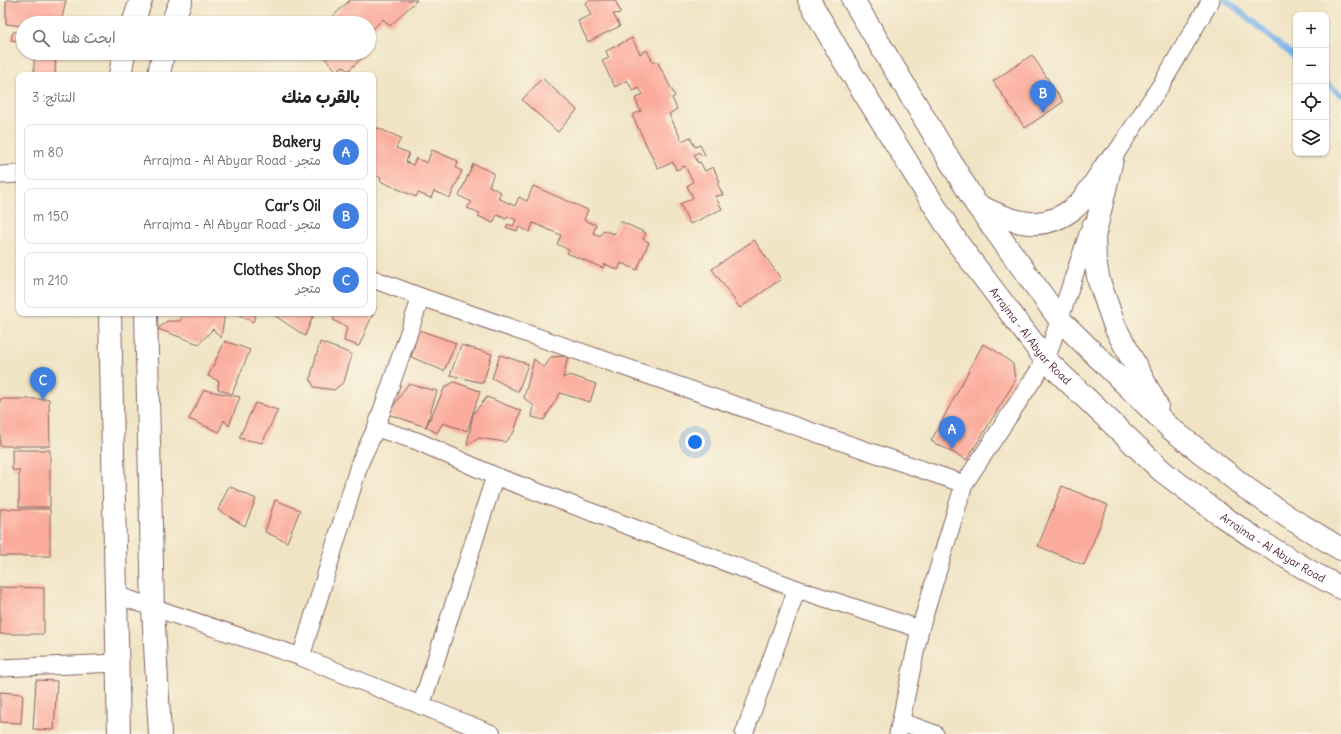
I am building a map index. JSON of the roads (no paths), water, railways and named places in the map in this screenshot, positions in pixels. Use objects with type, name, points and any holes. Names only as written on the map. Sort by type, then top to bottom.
[{"type":"main road","points":[[135,16],[141,0]]},
{"type":"main road","points":[[175,16],[181,0]]},
{"type":"main road","name":"Arrajma - Al Abyar Road","points":[[809,0],[844,61],[959,245],[1046,360],[1162,471],[1219,514],[1256,539],[1341,588]]},
{"type":"main road","points":[[853,0],[976,204],[1060,320],[1170,428],[1246,488],[1288,517],[1341,549]]},
{"type":"main road","points":[[121,72],[123,60]]},
{"type":"main road","points":[[160,72],[162,60]]},
{"type":"main road","points":[[976,204],[1010,220],[1025,224],[1041,224],[1059,217],[1075,208],[1112,159]]},
{"type":"main road","points":[[1112,159],[1094,237],[1095,261],[1099,281],[1115,327],[1170,428]]},
{"type":"main road","points":[[110,316],[119,734]]},
{"type":"main road","points":[[146,316],[153,609],[160,734]]},
{"type":"street","points":[[935,734],[900,728],[920,630],[964,484],[1046,360],[1112,159],[1161,85],[1211,0]]},
{"type":"street","points":[[0,175],[16,174]]},
{"type":"street","points":[[376,280],[421,297],[964,484]]},
{"type":"street","points":[[301,657],[360,462],[376,428],[421,297]]},
{"type":"street","points":[[376,428],[417,441],[495,476],[797,589],[920,630]]},
{"type":"street","points":[[421,706],[495,476]]},
{"type":"street","points":[[744,734],[797,589]]},
{"type":"street","points":[[116,596],[301,657],[492,734]]},
{"type":"street","points":[[0,668],[118,663]]},
{"type":"waterway","points":[[1226,0],[1293,56]]},
{"type":"waterway","points":[[1327,84],[1341,95]]},
{"type":"place","name":"Car’s Oil","points":[[1043,113]]},
{"type":"place","name":"Clothes Shop","points":[[43,400]]},
{"type":"place","name":"Bakery","points":[[952,449]]}]
